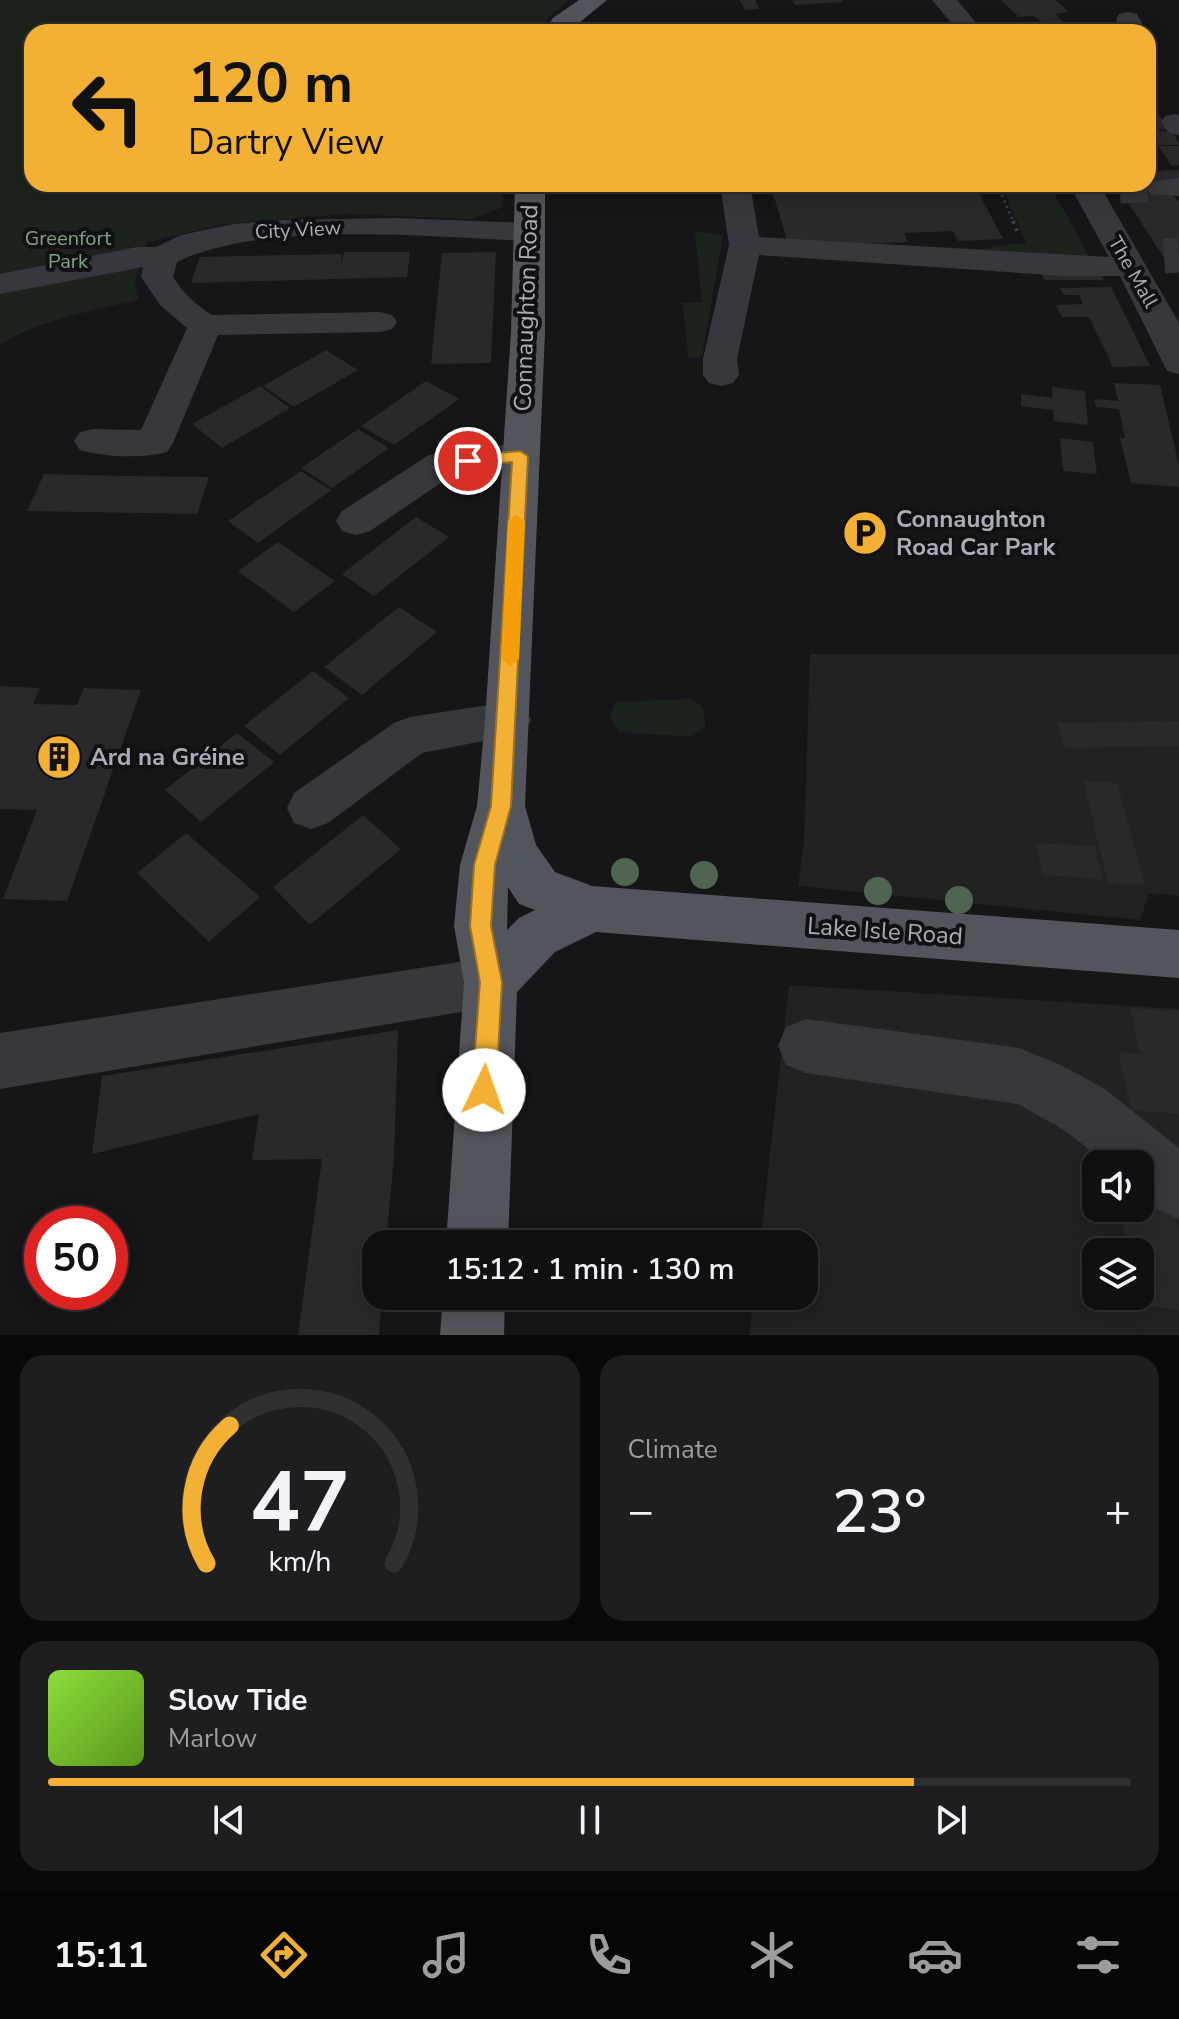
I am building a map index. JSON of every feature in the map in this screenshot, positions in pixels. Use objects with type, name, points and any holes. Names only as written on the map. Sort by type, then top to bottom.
[{"type":"main road","points":[[561,24],[595,0]]},
{"type":"main road","name":"Connaughton Road","points":[[478,1230],[491,982],[480,926],[485,865],[501,806],[508,720],[528,332],[530,192]]},
{"type":"main road","name":"Lake Isle Road","points":[[501,806],[514,853],[537,888],[592,909],[1179,954]]},
{"type":"main road","name":"Lake Isle Road","points":[[491,982],[537,935],[592,909]]},
{"type":"main road","points":[[472,1335],[473,1310]]},
{"type":"street","points":[[944,0],[965,24]]},
{"type":"street","points":[[721,375],[720,359],[745,245],[736,192]]},
{"type":"street","name":"The Mall","points":[[1098,192],[1127,262],[1167,332],[1179,363]]},
{"type":"street","name":"City View","points":[[0,284],[137,257],[164,257],[179,247],[262,230],[401,227],[528,232]]},
{"type":"street","points":[[745,245],[1064,266],[1164,256]]},
{"type":"street","points":[[164,257],[157,277],[168,295],[190,317],[205,325],[380,322]]},
{"type":"street","points":[[93,441],[154,443],[205,325]]},
{"type":"street","points":[[356,521],[442,464],[520,456]]},
{"type":"street","points":[[311,808],[410,736],[508,720]]},
{"type":"street","points":[[0,1061],[491,982]]},
{"type":"street","points":[[806,1046],[1019,1076],[1052,1088],[1124,1140],[1179,1189]]},
{"type":"shaded area","points":[[810,654],[1179,654],[1179,896],[1149,893],[1140,920],[798,886],[804,841]]},
{"type":"shaded area","points":[[789,985],[1179,1009],[1179,1335],[749,1335],[752,1310],[818,1310],[818,1230],[762,1230]]},
{"type":"green space","name":"Greenfort Park","points":[[0,0],[568,0],[542,24],[24,24],[24,192],[499,192],[504,198],[501,208],[472,219],[345,214],[224,224],[147,242],[135,280],[138,300],[47,323],[0,345]]},
{"type":"green space","points":[[1004,192],[1053,192],[1091,259],[971,255],[993,246],[1026,243]]},
{"type":"green space","points":[[695,231],[723,235],[702,357],[688,357],[683,303],[702,302]]},
{"type":"green space","points":[[689,699],[702,706],[706,726],[691,737],[620,732],[610,718],[615,702]]},
{"type":"building","points":[[740,0],[755,0],[759,9],[745,10]]},
{"type":"building","points":[[792,0],[842,0],[843,2],[795,5]]},
{"type":"building","points":[[1001,0],[1055,0],[1069,12],[1055,14],[1065,23],[1055,24],[1044,24],[1034,16],[1019,17]]},
{"type":"building","points":[[1156,114],[1158,114],[1170,129],[1156,130]]},
{"type":"building","points":[[1156,131],[1173,131],[1179,145],[1158,145]]},
{"type":"building","points":[[1158,146],[1179,146],[1179,165],[1172,166]]},
{"type":"building","points":[[1179,170],[1179,184],[1171,193],[1179,202],[1179,261],[1167,262],[1121,192],[1156,192],[1156,171]]},
{"type":"building","points":[[772,192],[978,192],[1003,239],[958,241],[953,231],[904,233],[908,242],[789,246]]},
{"type":"building","points":[[344,252],[410,252],[407,277],[191,283],[200,257],[342,254],[340,269]]},
{"type":"building","points":[[496,252],[491,363],[431,364],[442,253]]},
{"type":"building","points":[[1041,272],[1100,272],[1104,280],[1044,280]]},
{"type":"building","points":[[1111,287],[1150,366],[1113,367],[1089,317],[1062,317],[1056,305],[1083,304],[1079,295],[1064,295],[1060,288]]},
{"type":"building","points":[[326,350],[358,370],[294,407],[263,386]]},
{"type":"building","points":[[426,381],[459,399],[394,445],[361,426]]},
{"type":"building","points":[[1114,383],[1160,385],[1179,465],[1179,487],[1131,483],[1120,438],[1125,438],[1119,409],[1096,407],[1094,399],[1118,401]]},
{"type":"building","points":[[260,386],[290,408],[222,448],[192,424]]},
{"type":"building","points":[[1052,387],[1085,391],[1088,425],[1054,421],[1053,410],[1021,406],[1021,394],[1053,398]]},
{"type":"building","points":[[358,429],[389,448],[332,488],[301,468]]},
{"type":"building","points":[[1060,438],[1093,442],[1097,474],[1063,471]]},
{"type":"building","points":[[301,471],[331,490],[258,543],[228,521]]},
{"type":"building","points":[[44,474],[209,477],[197,514],[27,511]]},
{"type":"building","points":[[416,517],[449,537],[374,596],[342,574]]},
{"type":"building","points":[[278,542],[335,581],[294,612],[238,571]]},
{"type":"building","points":[[399,607],[437,632],[362,695],[324,667]]},
{"type":"building","points":[[313,671],[349,698],[280,755],[244,726]]},
{"type":"building","name":"Ard na Gréine","points":[[0,686],[40,688],[33,704],[77,705],[84,688],[141,690],[67,901],[3,899],[37,810],[0,809]]},
{"type":"building","points":[[1179,721],[1179,746],[1065,748],[1057,723]]},
{"type":"building","points":[[237,733],[274,762],[201,822],[165,790]]},
{"type":"building","points":[[1083,781],[1117,783],[1145,885],[1108,883]]},
{"type":"building","points":[[363,815],[401,849],[310,925],[273,887]]},
{"type":"building","points":[[186,833],[260,897],[209,942],[137,873]]},
{"type":"building","points":[[1036,843],[1095,846],[1102,879],[1042,875]]},
{"type":"building","points":[[1130,1008],[1179,1011],[1179,1114],[1131,1110],[1118,1052],[1140,1054]]},
{"type":"building","points":[[398,1030],[394,1157],[387,1230],[362,1230],[362,1310],[381,1310],[379,1335],[298,1335],[322,1159],[252,1160],[259,1114],[92,1154],[102,1076]]},
{"type":"building","points":[[1154,1204],[1174,1206],[1179,1234],[1179,1310],[1154,1307],[1154,1238],[1126,1238],[1123,1222],[1154,1222]]},
{"type":"tunnel","points":[[1156,188],[1161,188]]},
{"type":"tunnel","points":[[1164,256],[1179,255]]},
{"type":"slow traffic","points":[[510,659],[516,521]]},
{"type":"place","name":"Connaughton Road Car Park","points":[[865,533]]},
{"type":"place","name":"Ard na Gréine","points":[[59,757]]},
{"type":"route","points":[[468,461],[520,456],[501,806],[485,865],[480,926],[491,982],[484,1090]]}]
